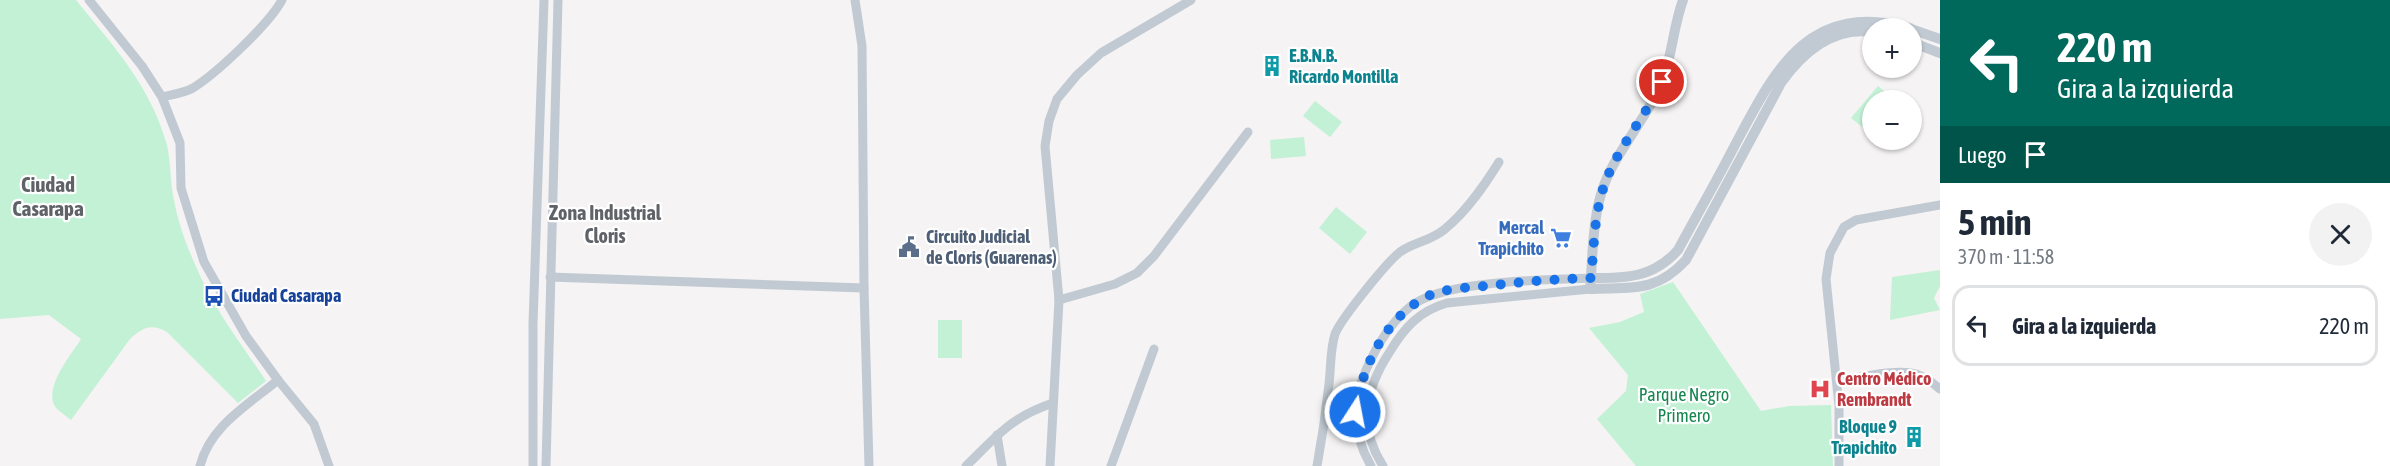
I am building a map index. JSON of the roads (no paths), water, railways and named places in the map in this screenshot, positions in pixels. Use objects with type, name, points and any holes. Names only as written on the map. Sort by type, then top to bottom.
[{"type":"street","points":[[89,0],[142,66],[162,97],[180,143],[181,188],[204,262],[246,336],[314,424],[329,466]]},
{"type":"street","points":[[162,97],[192,89],[227,60],[274,14],[282,0]]},
{"type":"street","points":[[533,466],[533,324],[544,0]]},
{"type":"street","points":[[546,466],[558,0]]},
{"type":"street","points":[[855,0],[862,46],[864,288],[869,466]]},
{"type":"street","points":[[1050,466],[1059,300],[1045,146],[1049,121],[1057,99],[1077,75],[1101,53],[1191,0]]},
{"type":"street","points":[[1590,290],[1596,226],[1603,188],[1611,169],[1653,101],[1662,82],[1683,0]]},
{"type":"street","points":[[1371,466],[1363,453],[1356,431],[1355,412],[1358,393],[1374,353],[1388,332],[1411,306],[1442,291],[1539,280],[1626,277],[1650,273],[1666,263],[1678,250],[1780,65],[1813,35],[1841,21],[1862,19]]},
{"type":"street","points":[[1383,466],[1370,439],[1368,426],[1372,384],[1393,346],[1412,320],[1426,311],[1447,303],[1649,286],[1664,280],[1686,260],[1781,82],[1791,69],[1815,46],[1834,36],[1862,32]]},
{"type":"street","points":[[1922,33],[1940,39]]},
{"type":"street","points":[[1922,46],[1940,53]]},
{"type":"street","points":[[1059,300],[1115,285],[1137,273],[1154,256],[1248,132]]},
{"type":"street","points":[[1317,466],[1326,416],[1332,349],[1335,334],[1342,322],[1381,271],[1401,252],[1430,240],[1458,216],[1484,185],[1499,162]]},
{"type":"street","points":[[1839,466],[1839,406],[1826,279],[1830,252],[1844,227],[1856,220],[1940,205]]},
{"type":"street","points":[[550,277],[864,288]]},
{"type":"street","points":[[1111,466],[1154,349]]},
{"type":"street","points":[[1837,381],[1878,374],[1912,373],[1940,388]]},
{"type":"street","points":[[200,466],[219,428],[278,380]]},
{"type":"street","points":[[966,466],[1011,422],[1030,411],[1053,403]]},
{"type":"street","points":[[997,435],[1002,466]]},
{"type":"place","name":"E.B.N.B. Ricardo Montilla","points":[[1272,66]]},
{"type":"place","name":"Mercal Trapichito","points":[[1561,238]]},
{"type":"place","name":"Circuito Judicial de Cloris (Guarenas)","points":[[909,247]]},
{"type":"place","name":"Ciudad Casarapa","points":[[214,296]]},
{"type":"place","name":"Centro Médico Rembrandt","points":[[1820,389]]},
{"type":"place","name":"Bloque 9 Trapichito","points":[[1914,437]]},
{"type":"district","name":"Ciudad Casarapa","points":[[48,197]]},
{"type":"district","name":"Zona Industrial Cloris","points":[[605,224]]},
{"type":"park label","name":"Parque Negro Primero","points":[[1684,405]]}]
